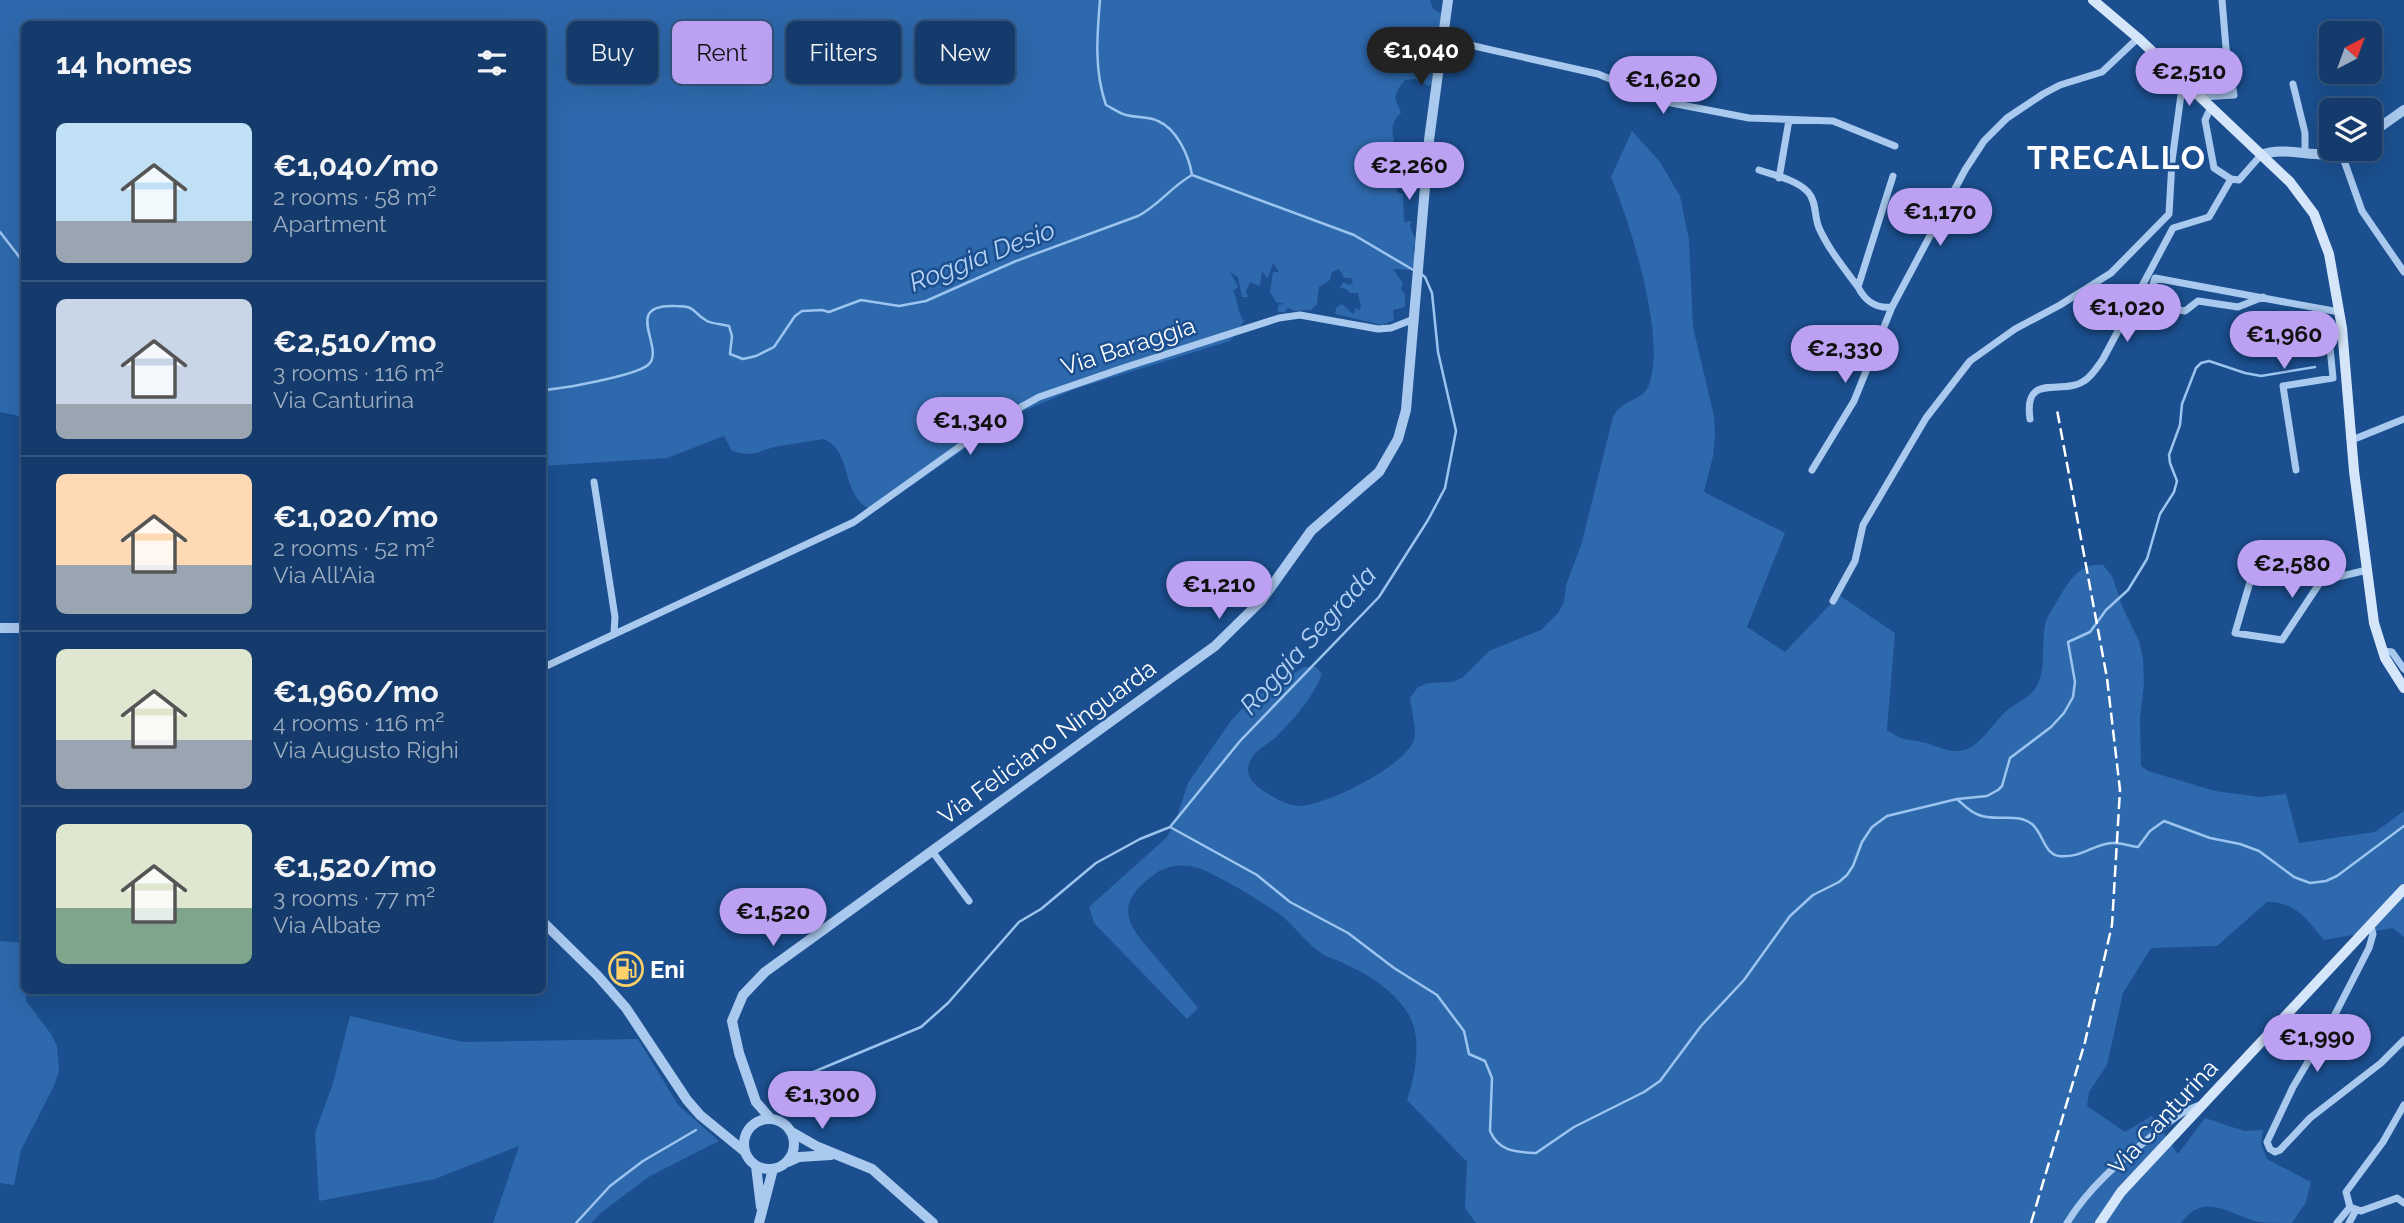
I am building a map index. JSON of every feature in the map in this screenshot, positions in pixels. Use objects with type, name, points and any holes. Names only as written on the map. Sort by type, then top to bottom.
[{"type":"main road","points":[[2093,0],[2138,38],[2290,182],[2314,214],[2329,254],[2342,328],[2354,471],[2374,623],[2385,658],[2404,688]]},
{"type":"main road","name":"Via Canturina","points":[[2100,1223],[2121,1192],[2404,889]]},
{"type":"street","name":"Via Feliciano Ninguarda","points":[[756,1102],[739,1053],[732,1021],[743,995],[765,972],[1214,646],[1261,601],[1311,531],[1379,472],[1398,439],[1406,410],[1429,140],[1448,0]]},
{"type":"street","points":[[2201,97],[2234,95],[2222,0]]},
{"type":"street","points":[[1812,470],[1854,401],[1892,307],[1965,170],[1984,141],[2007,118],[2043,94],[2060,85],[2102,72],[2138,38]]},
{"type":"street","points":[[1443,39],[1598,74],[1666,102],[1749,118],[1833,121],[1895,146]]},
{"type":"street","points":[[1833,601],[1855,561],[1863,525],[1926,418],[1970,361],[2015,329],[2111,273],[2169,214],[2172,161],[2183,80]]},
{"type":"street","points":[[2293,84],[2305,133],[2305,152]]},
{"type":"street","points":[[2211,107],[2205,120],[2214,168],[2231,180],[2239,180],[2261,155],[2274,150],[2319,151]]},
{"type":"street","points":[[2382,126],[2403,112]]},
{"type":"street","points":[[1779,178],[1789,120]]},
{"type":"street","points":[[2347,161],[2362,211],[2404,272]]},
{"type":"street","points":[[1759,170],[1807,191],[1812,199],[1817,225],[1829,248],[1866,300],[1889,309],[1892,307]]},
{"type":"street","points":[[1858,287],[1893,176]]},
{"type":"street","points":[[2030,419],[2028,405],[2038,390],[2042,387],[2070,386],[2083,382],[2098,366],[2172,228],[2209,217],[2231,180]]},
{"type":"street","points":[[2263,297],[2238,307],[2198,301],[2185,311],[2147,304],[2155,278],[2263,297],[2339,312]]},
{"type":"street","name":"Via Baraggia","points":[[546,665],[854,522],[994,422],[1039,397],[1279,318],[1300,315],[1378,329],[1391,328],[1414,319]]},
{"type":"street","points":[[2296,470],[2283,386],[2333,378],[2328,327],[2342,328]]},
{"type":"street","points":[[2352,440],[2404,419]]},
{"type":"street","points":[[594,482],[615,617],[614,633]]},
{"type":"street","points":[[2250,582],[2235,633],[2282,640],[2321,581],[2367,570]]},
{"type":"street","points":[[0,628],[21,628]]},
{"type":"street","points":[[2383,651],[2392,652],[2404,669]]},
{"type":"street","points":[[932,851],[969,901]]},
{"type":"street","points":[[546,925],[615,995],[700,1115],[744,1151],[756,1166],[773,1169],[799,1157],[842,1156]]},
{"type":"street","points":[[2371,926],[2374,934],[2369,948],[2328,1028],[2293,1087],[2267,1142],[2270,1149],[2275,1152],[2280,1150],[2310,1118],[2381,1063],[2404,1040]]},
{"type":"street","points":[[756,1102],[771,1119],[785,1125],[790,1131],[818,1147],[872,1169],[933,1223]]},
{"type":"street","points":[[744,1151],[743,1143],[752,1125],[756,1102]]},
{"type":"street","points":[[2067,1223],[2085,1197],[2118,1163],[2184,1110],[2203,1104]]},
{"type":"street","points":[[2349,1223],[2351,1206],[2346,1192],[2383,1142],[2404,1105]]},
{"type":"street","points":[[718,1129],[736,1133],[771,1119]]},
{"type":"street","points":[[787,1163],[794,1147],[790,1131]]},
{"type":"street","points":[[756,1166],[761,1211]]},
{"type":"street","points":[[759,1223],[773,1169]]},
{"type":"street","points":[[2351,1206],[2361,1211],[2397,1198],[2404,1200]]},
{"type":"street","points":[[2337,1223],[2351,1206]]},
{"type":"shaded area","points":[[0,0],[1430,0],[1433,9],[1442,14],[1433,82],[1429,86],[1415,79],[1405,80],[1395,98],[1401,113],[1394,122],[1394,140],[1386,156],[1387,171],[1395,179],[1388,184],[1399,185],[1396,192],[1403,194],[1404,222],[1412,221],[1410,226],[1416,242],[1413,248],[1416,259],[1411,270],[1393,269],[1403,283],[1401,289],[1405,294],[1405,307],[1393,310],[1394,320],[1382,325],[1335,314],[1336,308],[1342,304],[1353,314],[1354,308],[1360,310],[1361,307],[1358,293],[1350,293],[1340,288],[1343,282],[1349,285],[1353,283],[1351,278],[1344,278],[1339,269],[1332,272],[1330,280],[1319,287],[1317,304],[1311,310],[1295,311],[1288,308],[1285,312],[1278,312],[1278,305],[1284,304],[1276,302],[1270,292],[1273,272],[1279,272],[1273,263],[1268,278],[1262,272],[1260,286],[1250,282],[1246,291],[1248,297],[1242,297],[1238,277],[1230,272],[1238,287],[1233,291],[1244,321],[1230,341],[1075,389],[1012,416],[875,511],[860,502],[851,486],[842,458],[831,444],[823,439],[745,454],[732,451],[724,436],[667,458],[546,466],[546,21],[21,21],[21,416],[0,412]]},
{"type":"shaded area","points":[[1632,131],[1660,162],[1680,196],[1689,240],[1693,327],[1714,416],[1713,456],[1704,492],[1785,533],[1747,627],[1785,652],[1839,595],[1895,633],[1887,730],[1903,739],[1957,751],[1973,746],[2005,712],[2035,689],[2043,665],[2044,629],[2049,615],[2076,574],[2088,567],[2103,565],[2112,576],[2123,608],[2139,641],[2143,659],[2141,766],[2148,771],[2215,791],[2260,797],[2286,794],[2299,843],[2375,832],[2404,811],[2404,937],[2393,928],[2324,940],[2293,908],[2267,902],[2217,946],[2151,948],[2123,993],[2107,1065],[2089,1092],[2087,1106],[2125,1132],[2152,1116],[2178,1154],[2205,1118],[2244,1131],[2263,1130],[2261,1144],[2267,1159],[2311,1182],[2306,1202],[2292,1223],[2258,1222],[2227,1210],[2208,1207],[2190,1213],[2181,1223],[1476,1223],[1465,1208],[1467,1162],[1407,1100],[1416,1058],[1414,1026],[1398,1000],[1382,986],[1354,968],[1321,953],[1284,918],[1262,902],[1219,877],[1196,868],[1175,866],[1155,874],[1133,894],[1128,913],[1144,944],[1198,1008],[1187,1019],[1094,923],[1089,907],[1166,838],[1174,825],[1188,783],[1230,722],[1249,701],[1304,667],[1316,667],[1322,674],[1302,708],[1275,738],[1256,752],[1248,768],[1253,782],[1275,798],[1295,806],[1313,804],[1364,782],[1407,751],[1415,736],[1410,698],[1418,687],[1462,678],[1489,651],[1541,630],[1558,613],[1564,602],[1566,585],[1582,542],[1613,417],[1622,406],[1645,392],[1653,367],[1650,312],[1644,282],[1628,223],[1611,177]]},
{"type":"shaded area","points":[[0,941],[21,943],[21,994],[26,994],[26,1001],[57,1046],[59,1071],[21,1150],[14,1185],[0,1183]]},
{"type":"shaded area","points":[[350,1016],[463,1042],[638,1039],[678,1105],[719,1141],[650,1176],[591,1223],[493,1223],[519,1146],[435,1179],[319,1201],[315,1133],[333,1083]]},
{"type":"waterway","name":"Roggia Segrada","points":[[1100,0],[1098,66],[1106,105],[1123,114],[1150,118],[1165,125],[1181,144],[1192,175]]},
{"type":"waterway","name":"Roggia Segrada","points":[[1192,175],[1354,235],[1415,271]]},
{"type":"waterway","name":"Roggia Desio","points":[[546,389],[581,385],[648,365],[652,358],[652,349],[647,320],[650,312],[659,307],[687,307],[707,321],[729,326],[732,336],[730,354],[743,359],[756,356],[774,347],[795,316],[802,311],[829,312],[861,300],[899,306],[926,301],[1016,261],[1138,216],[1192,175]]},
{"type":"waterway","name":"Roggia Desio","points":[[0,232],[21,259]]},
{"type":"waterway","name":"Roggia Segrada","points":[[775,1088],[921,1027],[948,1003],[1019,922],[1041,909],[1096,863],[1140,839],[1170,827],[1240,741],[1379,597],[1445,488],[1456,431],[1438,352],[1432,293],[1421,274]]},
{"type":"waterway","points":[[1170,827],[1257,875],[1290,902],[1348,933],[1394,968],[1437,995],[1464,1031],[1469,1054],[1485,1061],[1492,1078],[1490,1131],[1494,1138],[1509,1150],[1536,1153],[1574,1127],[1644,1092],[1660,1081],[1701,1026],[1744,980],[1790,916],[1813,895],[1847,875],[1872,827],[1887,816],[1957,799],[1987,796],[1998,790],[2002,786],[2010,758],[2051,727],[2064,713],[2073,697],[2075,682],[2068,642],[2090,632],[2106,610],[2128,590],[2147,559],[2160,514],[2174,492],[2177,481],[2169,455],[2180,425],[2182,404],[2196,368],[2209,361],[2261,376],[2315,367]]},
{"type":"waterway","points":[[1957,799],[1979,815],[2026,820],[2036,828],[2050,851],[2059,856],[2074,855],[2111,843],[2138,847],[2150,831],[2164,821],[2210,838],[2259,851],[2294,877],[2310,883],[2337,876],[2404,826]]},
{"type":"waterway","points":[[576,1223],[610,1186],[643,1161],[696,1130]]},
{"type":"railway","points":[[2031,1223],[2085,1042],[2112,925],[2120,790],[2107,678],[2057,410]]},
{"type":"place","name":"Eni","points":[[626,969]]},
{"type":"district","name":"TRECALLO","points":[[2117,157]]}]
